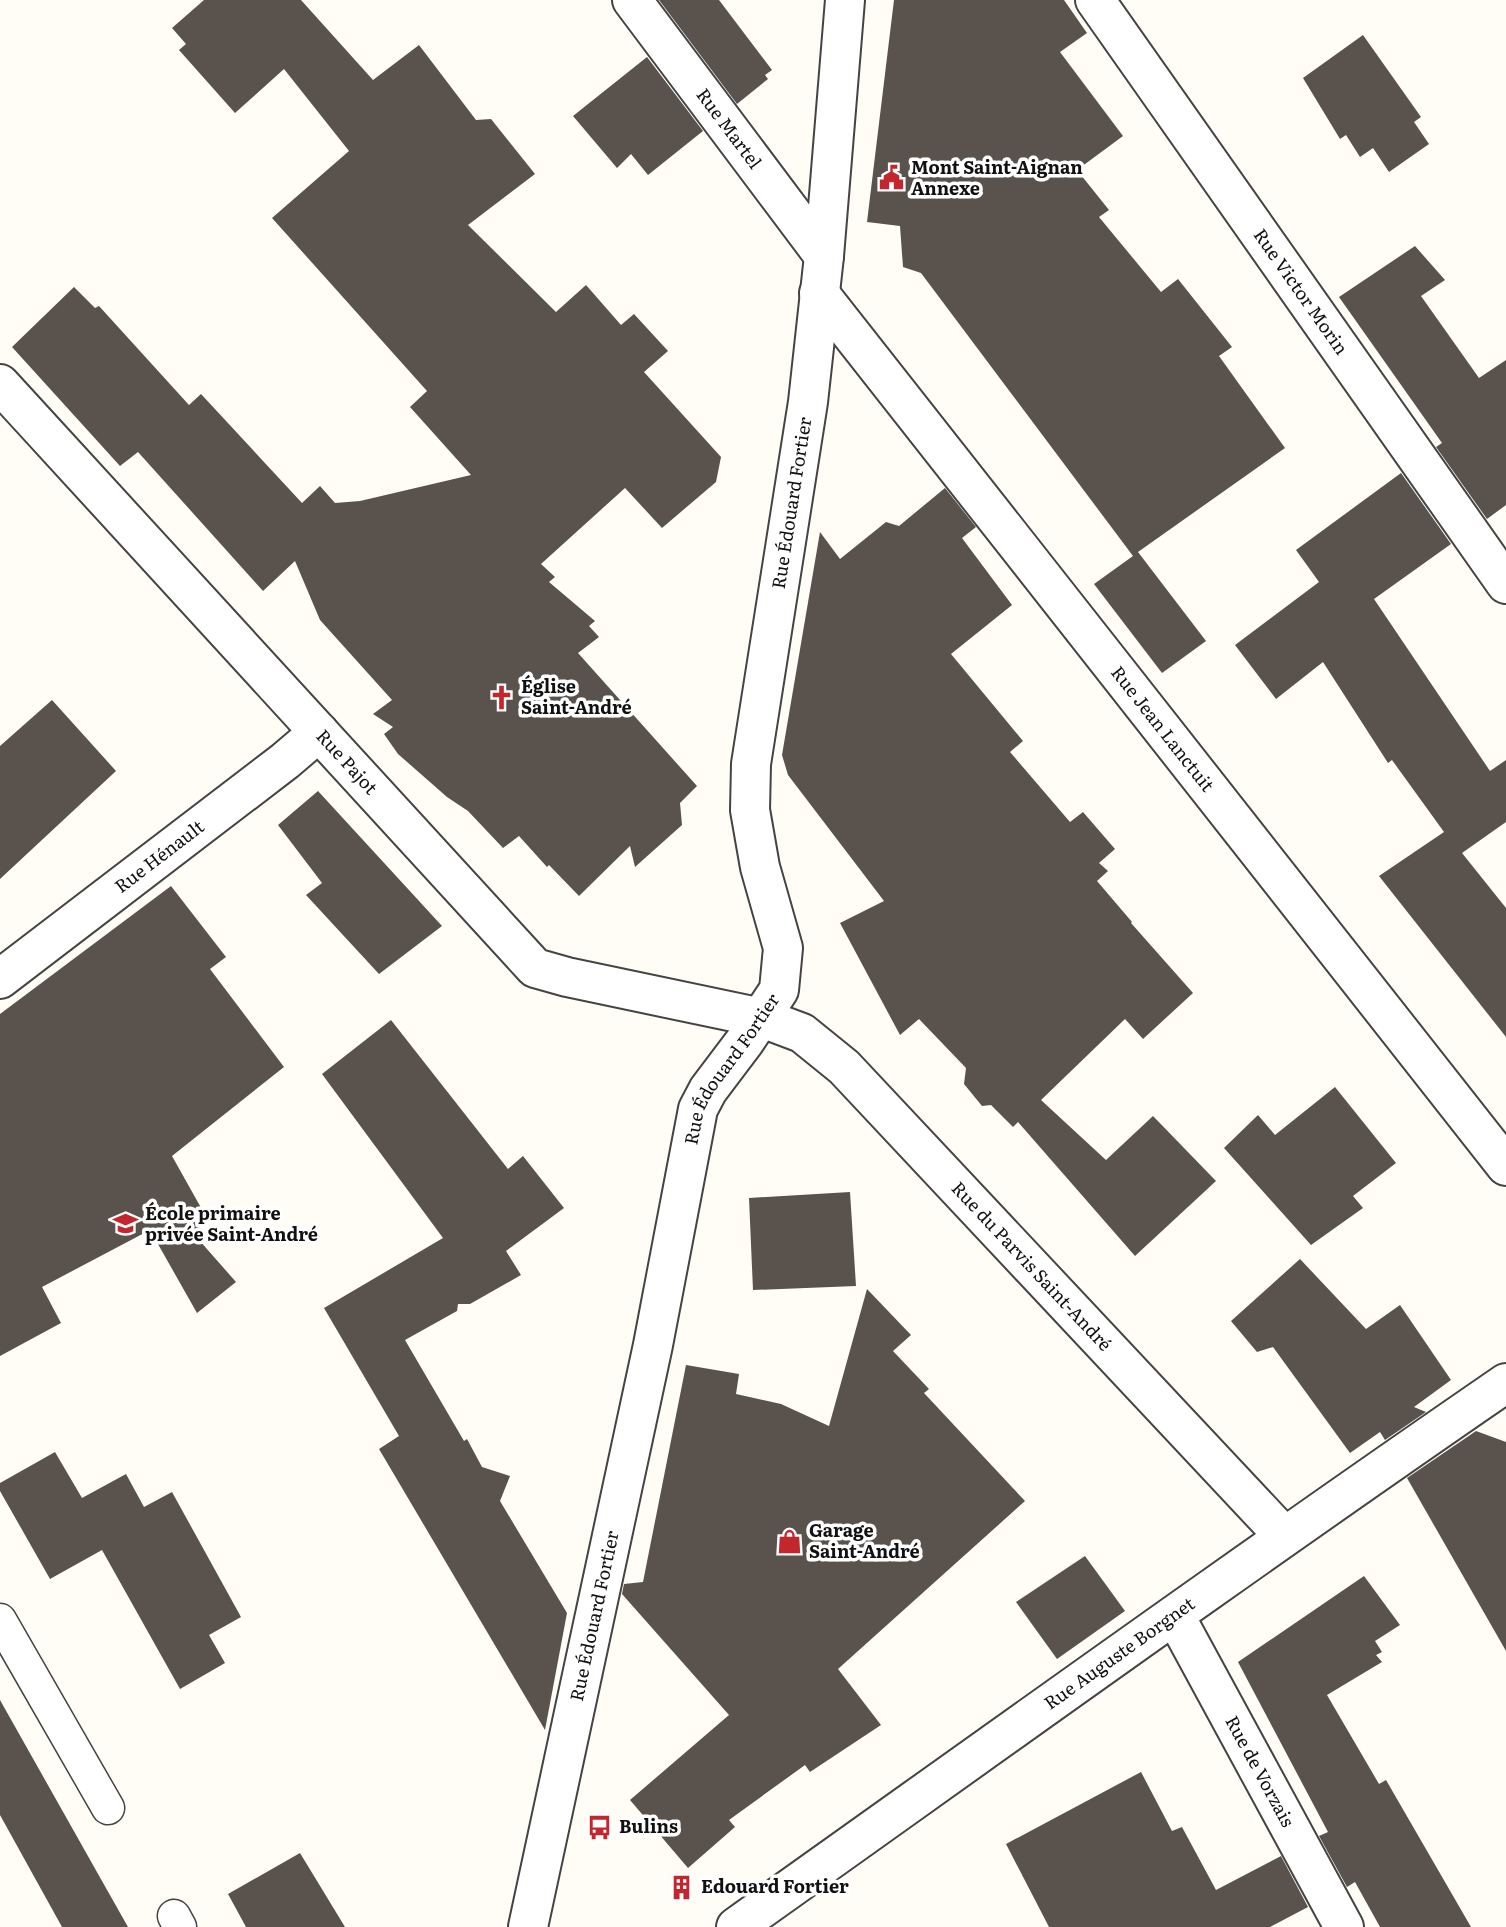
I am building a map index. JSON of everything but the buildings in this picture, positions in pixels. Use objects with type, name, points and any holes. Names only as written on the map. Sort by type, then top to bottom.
[{"type":"street","name":"Rue Martel","points":[[632,0],[821,274]]},
{"type":"street","name":"Rue Édouard Fortier","points":[[528,1927],[650,1359],[698,1109],[708,1090],[762,1018],[779,990],[783,948],[760,867],[750,810],[751,764],[808,402],[845,0]]},
{"type":"street","name":"Rue Victor Morin","points":[[1096,0],[1506,584]]},
{"type":"street","name":"Rue Jean Lanctuit","points":[[821,274],[1506,1166]]},
{"type":"street","name":"Rue Pajot","points":[[0,384],[536,968],[762,1018]]},
{"type":"street","name":"Rue Hénault","points":[[0,979],[319,732]]},
{"type":"street","name":"Rue du Parvis Saint-André","points":[[762,1018],[802,1033],[844,1067],[1284,1536]]},
{"type":"street","name":"Rue Auguste Borgnet","points":[[736,1927],[1284,1536],[1506,1383]]},
{"type":"street","name":"Rue de Vorzais","points":[[1175,1616],[1344,1927]]},
{"type":"lane","points":[[0,1620],[108,1808]]},
{"type":"place","name":"Mont Saint-Aignan Annexe","points":[[891,178]]},
{"type":"place","name":"Église Saint-André","points":[[501,697]]},
{"type":"place","name":"École primaire privée Saint-André","points":[[125,1224]]},
{"type":"place","name":"Garage Saint-André","points":[[789,1541]]},
{"type":"place","name":"Bulins","points":[[599,1827]]},
{"type":"place","name":"Edouard Fortier","points":[[681,1887]]}]
